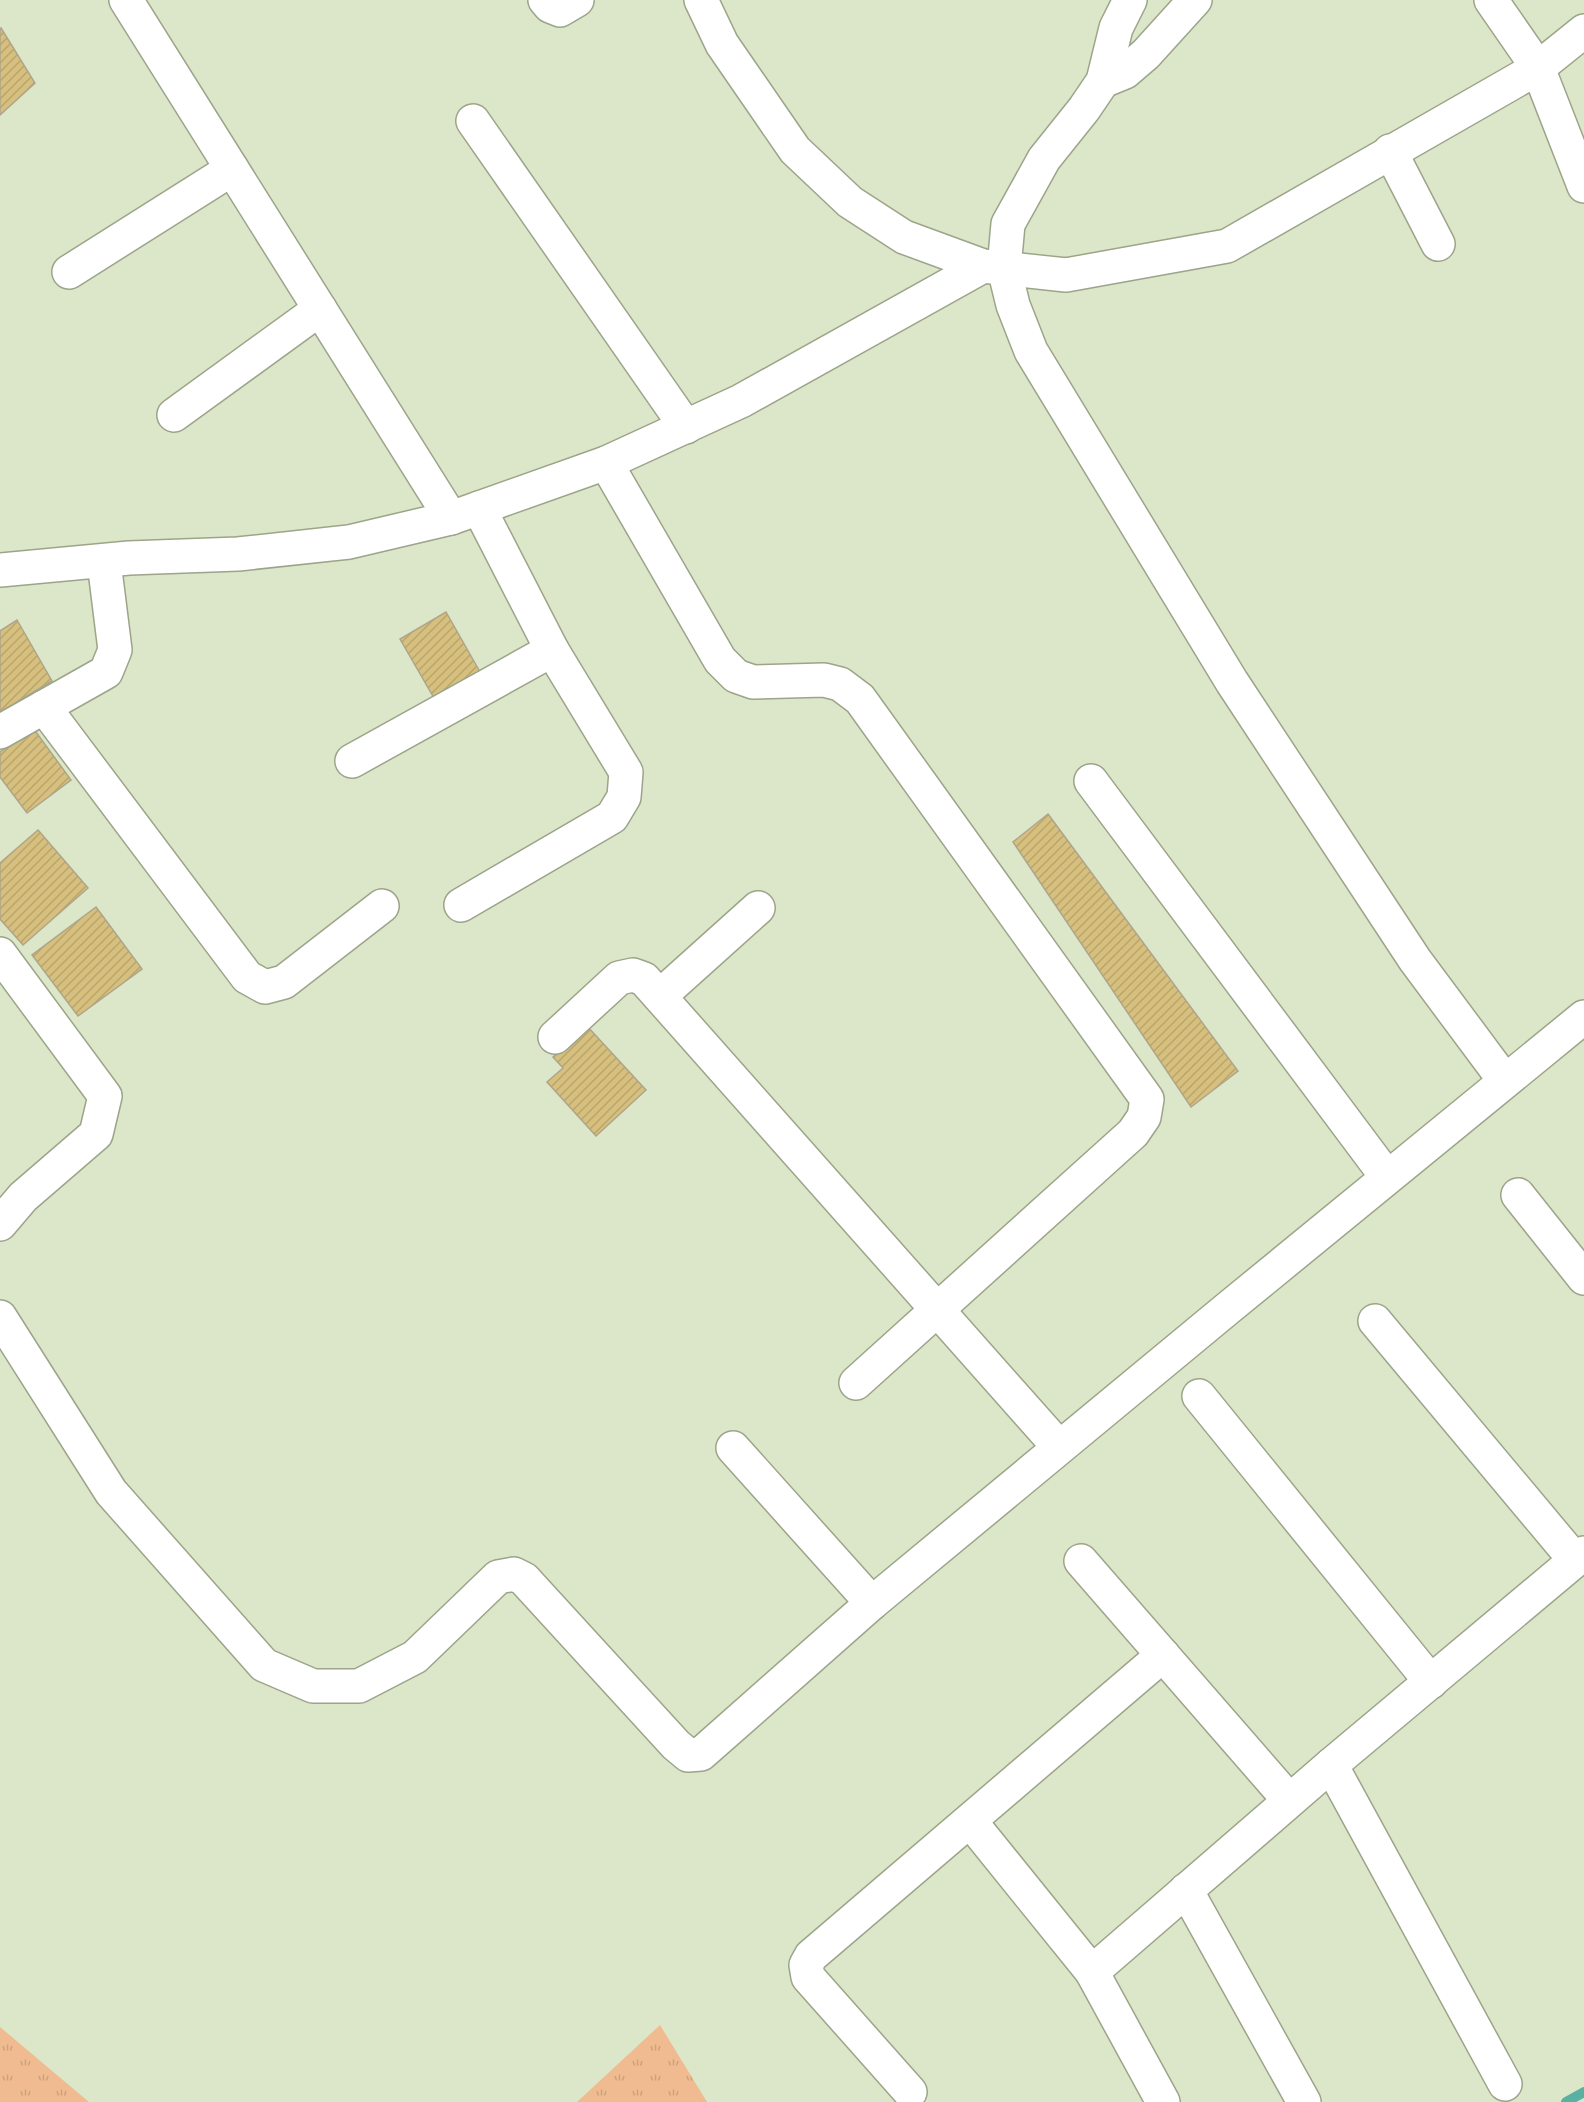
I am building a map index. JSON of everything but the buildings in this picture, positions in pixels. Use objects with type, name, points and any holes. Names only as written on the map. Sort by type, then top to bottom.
[{"type":"street","points":[[126,0],[320,309],[465,513],[626,772],[624,797],[612,817],[461,905]]},
{"type":"street","points":[[545,0],[550,6],[560,10],[577,0]]},
{"type":"street","points":[[701,0],[722,44],[795,150],[850,202],[904,237],[994,267],[1066,275],[1227,246],[1538,68],[1584,31]]},
{"type":"street","points":[[0,570],[129,558],[238,554],[349,543],[465,513],[606,463],[741,401],[994,267],[1008,224],[1044,159],[1084,110],[1103,81],[1116,28],[1130,0]]},
{"type":"street","points":[[1103,81],[1125,72],[1146,54],[1195,0]]},
{"type":"street","points":[[1491,0],[1538,68],[1584,186]]},
{"type":"street","points":[[473,121],[686,427]]},
{"type":"street","points":[[1390,151],[1438,244]]},
{"type":"street","points":[[69,272],[232,169]]},
{"type":"street","points":[[994,267],[1013,305],[1031,351],[1232,682],[1415,960],[1504,1081]]},
{"type":"street","points":[[174,414],[320,309]]},
{"type":"street","points":[[606,463],[720,660],[736,675],[753,682],[824,680],[840,684],[860,699],[1146,1099],[1144,1117],[1133,1133],[856,1383]]},
{"type":"street","points":[[0,732],[106,672],[115,650],[104,562]]},
{"type":"street","points":[[352,761],[552,650]]},
{"type":"street","points":[[44,707],[247,977],[265,987],[284,982],[382,906]]},
{"type":"street","points":[[1091,781],[1387,1177]]},
{"type":"street","points":[[660,996],[758,908]]},
{"type":"street","points":[[0,954],[105,1096],[96,1134],[23,1197],[0,1224]]},
{"type":"street","points":[[555,1037],[619,978],[633,975],[644,978],[1059,1447]]},
{"type":"street","points":[[0,1317],[111,1491],[264,1665],[313,1686],[359,1686],[415,1657],[498,1577],[514,1574],[524,1579],[676,1745],[688,1755],[701,1754],[872,1603],[1584,1017]]},
{"type":"street","points":[[1518,1195],[1584,1278]]},
{"type":"street","points":[[1092,1972],[1289,1800],[1580,1557],[1375,1321]]},
{"type":"street","points":[[1199,1396],[1431,1682]]},
{"type":"street","points":[[733,1448],[872,1603]]},
{"type":"street","points":[[1081,1561],[1289,1800]]},
{"type":"street","points":[[910,2092],[807,1977],[806,1965],[811,1956],[1163,1655]]},
{"type":"street","points":[[1331,1765],[1505,2084]]},
{"type":"street","points":[[970,1821],[1092,1972],[1164,2102]]},
{"type":"street","points":[[1186,1890],[1304,2102]]},
{"type":"green space","points":[[660,2025],[707,2102],[577,2102]]},
{"type":"green space","points":[[0,2027],[89,2102],[0,2102]]},
{"type":"waterway","points":[[1566,2102],[1584,2092]]}]
